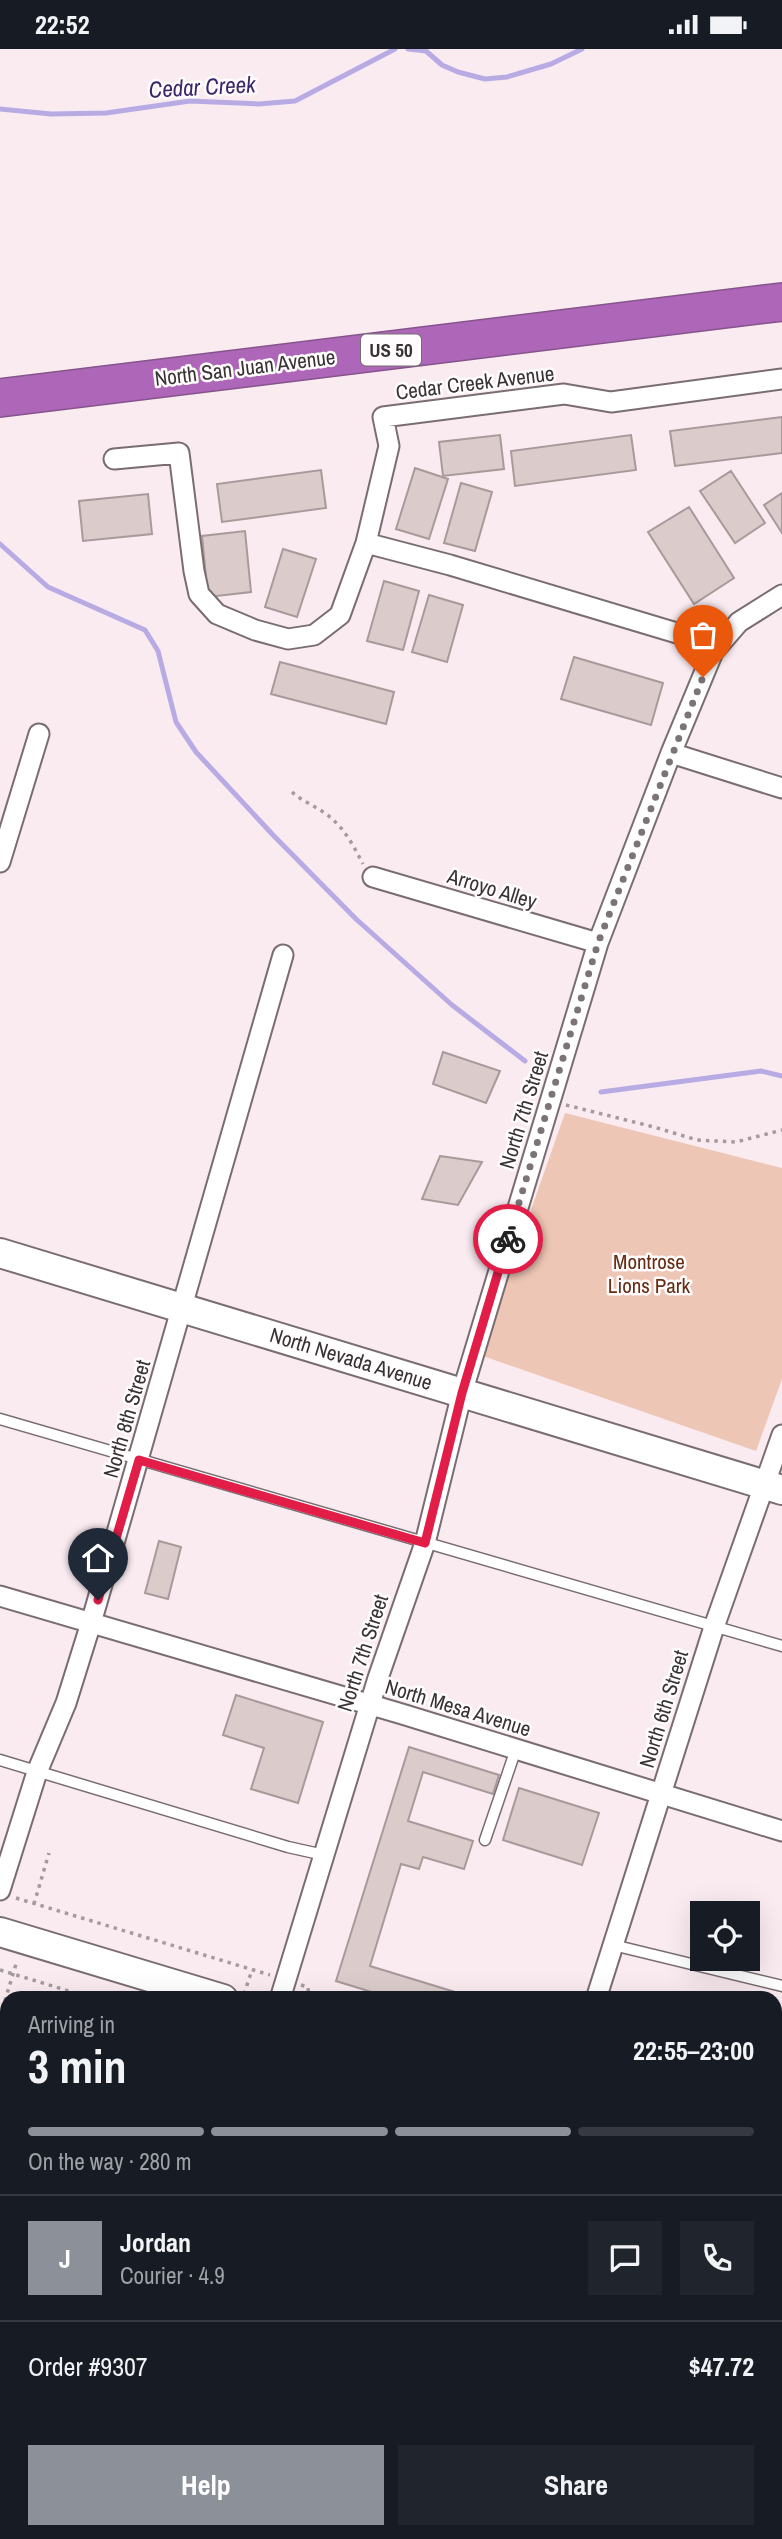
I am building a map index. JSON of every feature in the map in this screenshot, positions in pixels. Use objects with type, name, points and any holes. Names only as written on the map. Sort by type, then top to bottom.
[{"type":"highway","name":"North San Juan Avenue","points":[[0,398],[782,302]]},
{"type":"street","name":"Cedar Creek Avenue","points":[[114,459],[179,453],[199,594],[217,614],[255,630],[288,639],[314,635],[340,615],[366,543],[389,446],[383,417],[564,394],[611,402],[782,379]]},
{"type":"street","points":[[366,543],[450,565],[680,634],[713,652]]},
{"type":"street","name":"North 7th Street","points":[[283,1989],[370,1705],[425,1543],[462,1393],[598,943],[713,652],[739,622],[782,595]]},
{"type":"street","points":[[0,862],[39,734]]},
{"type":"street","points":[[671,753],[782,788]]},
{"type":"street","name":"Arroyo Alley","points":[[373,877],[598,943]]},
{"type":"street","name":"North 8th Street","points":[[6,1894],[37,1772],[66,1703],[91,1623],[283,955]]},
{"type":"street","name":"North Nevada Avenue","points":[[0,1253],[774,1487]]},
{"type":"street","name":"North 6th Street","points":[[599,1991],[714,1626],[774,1487],[782,1435]]},
{"type":"street","name":"North Mesa Avenue","points":[[0,1596],[782,1831]]},
{"type":"street","points":[[0,1932],[195,1991]]},
{"type":"lane","points":[[0,1419],[782,1646]]},
{"type":"lane","points":[[485,1840],[516,1749]]},
{"type":"lane","points":[[0,1760],[288,1847],[324,1855]]},
{"type":"lane","points":[[613,1945],[782,1986]]},
{"type":"path","points":[[292,792],[324,812],[342,828],[373,877]]},
{"type":"path","points":[[550,1101],[654,1126],[697,1140],[736,1142],[782,1130]]},
{"type":"path","points":[[34,1904],[49,1853]]},
{"type":"path","points":[[6,1894],[252,1970],[283,1989],[308,1987],[308,1991]]},
{"type":"path","points":[[0,1970],[69,1991]]},
{"type":"path","points":[[245,1991],[252,1970]]},
{"type":"path","points":[[8,1991],[13,1974]]},
{"type":"green space","name":"Montrose Lions Park","points":[[565,1113],[782,1168],[782,1379],[756,1451],[480,1355]]},
{"type":"building","points":[[782,417],[782,453],[675,466],[670,431]]},
{"type":"building","points":[[500,435],[504,469],[443,476],[439,442]]},
{"type":"building","points":[[631,435],[636,470],[515,486],[511,451]]},
{"type":"building","points":[[415,468],[448,479],[429,539],[396,529]]},
{"type":"building","points":[[321,470],[326,508],[222,522],[217,484]]},
{"type":"building","points":[[731,471],[765,523],[735,543],[700,491]]},
{"type":"building","points":[[461,483],[492,492],[475,551],[444,543]]},
{"type":"building","points":[[782,493],[782,533],[764,505]]},
{"type":"building","points":[[148,494],[152,534],[83,541],[79,501]]},
{"type":"building","points":[[689,507],[734,578],[694,604],[648,532]]},
{"type":"building","points":[[245,531],[251,592],[208,597],[202,536]]},
{"type":"building","points":[[283,549],[316,559],[297,617],[265,607]]},
{"type":"building","points":[[384,581],[419,591],[403,650],[367,641]]},
{"type":"building","points":[[429,595],[463,605],[447,662],[412,652]]},
{"type":"building","points":[[574,657],[663,683],[651,725],[561,699]]},
{"type":"building","points":[[280,662],[394,692],[386,724],[271,694]]},
{"type":"building","points":[[443,1052],[500,1071],[486,1103],[433,1084]]},
{"type":"building","points":[[440,1156],[482,1162],[458,1205],[422,1199]]},
{"type":"building","points":[[159,1541],[181,1547],[168,1599],[145,1593]]},
{"type":"building","points":[[236,1695],[323,1722],[298,1803],[251,1789],[264,1748],[223,1735]]},
{"type":"building","points":[[409,1747],[499,1775],[493,1794],[423,1772],[408,1821],[473,1841],[464,1869],[423,1857],[419,1869],[401,1864],[370,1966],[452,1991],[368,1991],[336,1981]]},
{"type":"building","points":[[519,1788],[599,1813],[582,1865],[503,1840]]},
{"type":"waterway","name":"Cedar Creek","points":[[0,109],[51,114],[106,113],[190,101],[259,104],[295,101],[395,49]]},
{"type":"waterway","name":"Cedar Creek","points":[[408,49],[426,51],[442,65],[485,79],[507,77],[551,64],[582,49]]},
{"type":"waterway","points":[[0,544],[48,587],[145,630],[158,651],[176,722],[196,752],[356,919],[452,1005],[525,1061]]},
{"type":"waterway","points":[[601,1092],[761,1071],[782,1076]]},
{"type":"way so far","points":[[508,1239],[598,943],[703,677]]},
{"type":"route","points":[[98,1600],[139,1460],[425,1543],[462,1393],[508,1239]]}]
